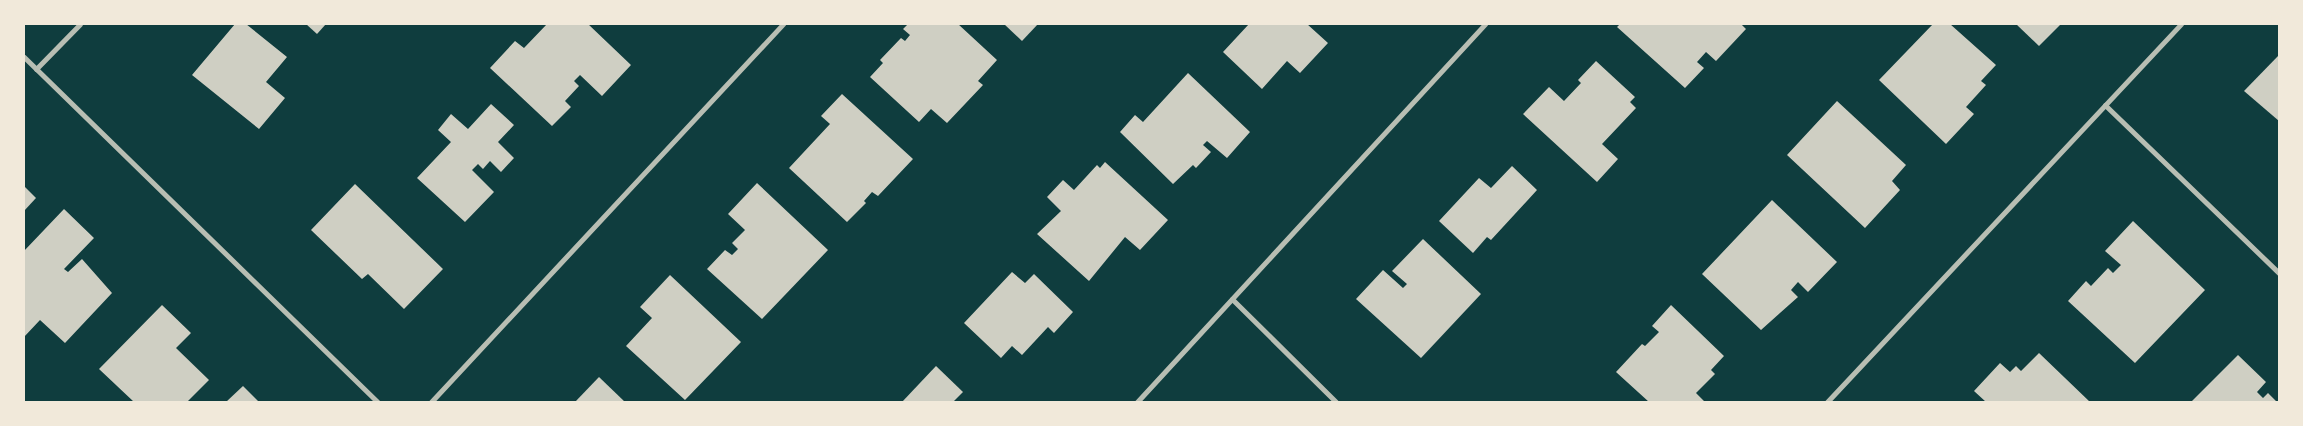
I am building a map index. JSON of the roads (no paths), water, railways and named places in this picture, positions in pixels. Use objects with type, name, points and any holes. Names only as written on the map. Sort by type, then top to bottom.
[{"type":"street","points":[[36,69],[80,24]]},
{"type":"street","points":[[431,402],[783,24]]},
{"type":"street","points":[[1137,402],[1485,24]]},
{"type":"street","points":[[1827,402],[2181,24]]},
{"type":"street","points":[[24,56],[378,402]]},
{"type":"street","points":[[2105,105],[2279,274]]},
{"type":"street","points":[[1232,299],[1336,402]]}]
